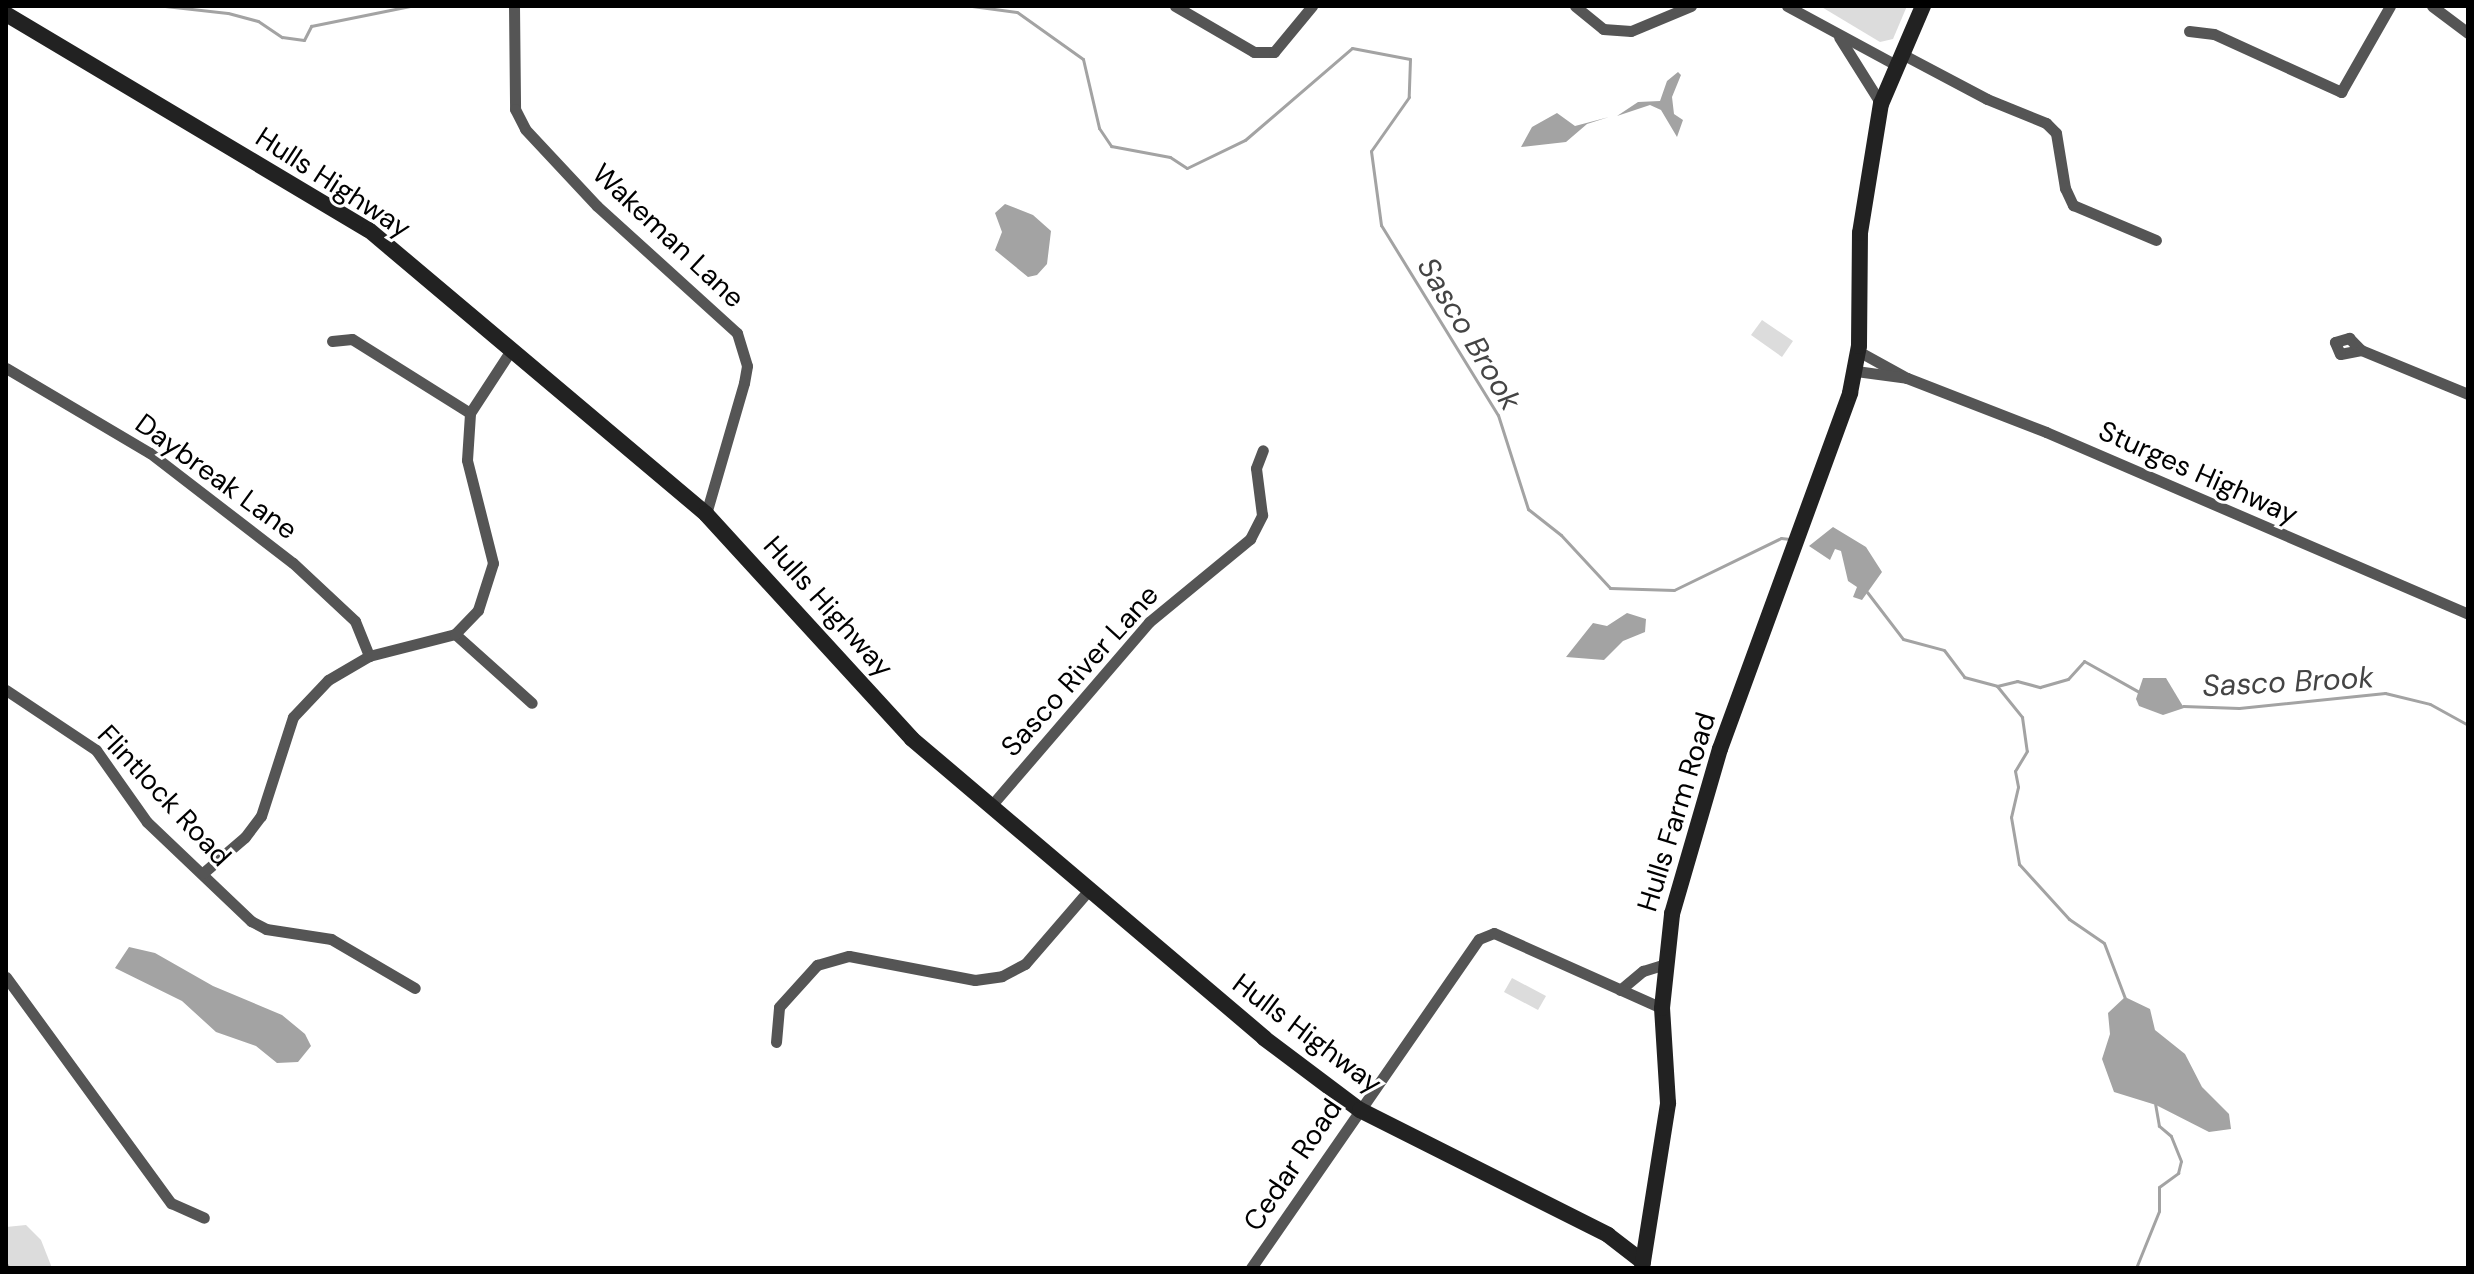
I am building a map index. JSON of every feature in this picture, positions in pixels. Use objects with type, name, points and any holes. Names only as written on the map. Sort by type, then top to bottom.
[{"type":"street","name":"Wakeman Lane","points":[[514,6],[515,109],[525,129],[597,206],[737,333],[747,366],[706,514]]},
{"type":"street","points":[[1175,6],[1254,52],[1274,52],[1312,6]]},
{"type":"street","points":[[1575,6],[1603,29],[1631,31],[1691,6]]},
{"type":"street","points":[[1787,6],[1836,33],[2046,123],[2056,133],[2065,188],[2073,205],[2156,240]]},
{"type":"street","name":"Hulls Farm Road","points":[[1643,1265],[1668,1103],[1662,1008],[1663,965],[1672,914],[1720,749],[1854,380],[1858,351],[1860,233],[1881,104],[1923,6]]},
{"type":"street","points":[[2189,31],[2214,34],[2341,92],[2390,6]]},
{"type":"street","points":[[2432,6],[2468,33]]},
{"type":"street","name":"Hulls Highway","points":[[6,14],[369,230],[706,514],[912,739],[1088,891],[1360,1110],[1608,1235],[1643,1265]]},
{"type":"street","points":[[1836,33],[1881,104]]},
{"type":"street","points":[[332,341],[352,339],[470,413]]},
{"type":"street","points":[[203,873],[245,837],[261,816],[293,717],[328,680],[369,656],[455,634],[478,610],[493,563],[467,460],[470,413],[511,350]]},
{"type":"street","points":[[2361,350],[2468,394]]},
{"type":"street","name":"Sturges Highway","points":[[1858,351],[1907,378],[2046,432],[2468,614]]},
{"type":"street","name":"Daybreak Lane","points":[[6,368],[150,453],[293,563],[355,621],[369,656]]},
{"type":"street","name":"Sturges Highway","points":[[1854,380],[1907,378]]},
{"type":"street","name":"Sasco River Lane","points":[[990,807],[1149,622],[1250,539],[1262,515],[1256,468],[1263,450]]},
{"type":"street","points":[[455,634],[532,703]]},
{"type":"street","name":"Flintlock Road","points":[[6,690],[96,750],[147,822],[251,921],[266,929],[331,939],[415,988]]},
{"type":"street","points":[[776,1042],[773,1034],[779,1007],[817,965],[849,956],[975,980],[1002,976],[1025,964],[1088,891]]},
{"type":"street","name":"Cedar Road","points":[[1251,1268],[1479,939],[1494,933],[1662,1008]]},
{"type":"street","points":[[1620,990],[1643,971],[1663,965]]},
{"type":"street","points":[[6,977],[171,1203],[204,1218]]},
{"type":"street","name":"Hulls Highway","points":[[1608,1235],[1645,1240]]},
{"type":"shaded area","points":[[1820,6],[1907,6],[1893,39],[1880,42]]},
{"type":"shaded area","points":[[1678,72],[1681,75],[1672,97],[1674,114],[1683,120],[1677,137],[1661,110],[1650,105],[1617,116],[1638,102],[1660,101],[1667,81]]},
{"type":"shaded area","points":[[1557,113],[1575,126],[1609,117],[1587,124],[1566,142],[1521,147],[1532,127]]},
{"type":"shaded area","points":[[1005,204],[1033,215],[1051,231],[1047,264],[1037,275],[1028,277],[995,250],[1002,232],[995,213]]},
{"type":"shaded area","points":[[1762,320],[1793,341],[1782,357],[1751,335]]},
{"type":"shaded area","points":[[1833,527],[1866,547],[1882,572],[1862,600],[1853,597],[1857,587],[1848,581],[1841,551],[1835,549],[1830,560],[1809,546]]},
{"type":"shaded area","points":[[1627,613],[1646,619],[1645,632],[1623,641],[1604,660],[1566,657],[1593,623],[1607,626]]},
{"type":"shaded area","points":[[2143,678],[2166,678],[2184,708],[2163,715],[2139,706],[2136,699]]},
{"type":"shaded area","points":[[129,947],[155,953],[213,986],[282,1015],[305,1034],[311,1046],[298,1062],[277,1063],[256,1046],[216,1032],[182,1001],[115,968]]},
{"type":"shaded area","points":[[1512,978],[1546,996],[1538,1010],[1504,992]]},
{"type":"shaded area","points":[[2125,997],[2150,1009],[2155,1030],[2185,1054],[2202,1087],[2229,1114],[2231,1129],[2209,1132],[2156,1105],[2114,1092],[2102,1059],[2110,1034],[2108,1013]]},
{"type":"shaded area","points":[[26,1225],[41,1240],[52,1268],[6,1268],[6,1227]]},
{"type":"waterway","name":"Sasco Brook","points":[[165,6],[228,13],[258,21],[282,37],[304,40],[311,26],[410,6]]},
{"type":"waterway","name":"Sasco Brook","points":[[972,6],[1017,12],[1083,59],[1099,128],[1111,146],[1170,157],[1187,168],[1245,140],[1352,48],[1410,59],[1409,97],[1371,151],[1381,225],[1498,415],[1528,509],[1561,535],[1610,588],[1674,590],[1781,538],[1790,539]]},
{"type":"waterway","name":"Sasco Brook","points":[[1867,592],[1903,639],[1944,650],[1964,677],[1997,686],[2017,681],[2040,687],[2068,679],[2084,661],[2139,692]]},
{"type":"waterway","points":[[1997,686],[2022,717],[2027,751],[2015,771],[2018,787],[2011,817],[2019,864],[2069,919],[2104,943],[2126,1001]]},
{"type":"waterway","name":"Sasco Brook","points":[[2183,706],[2239,708],[2385,693],[2430,704],[2468,725]]},
{"type":"waterway","points":[[2136,1268],[2159,1211],[2159,1187],[2178,1173],[2181,1161],[2171,1136],[2159,1126],[2155,1104]]},
{"type":"waterway","points":[[6,1264],[9,1268]]}]
